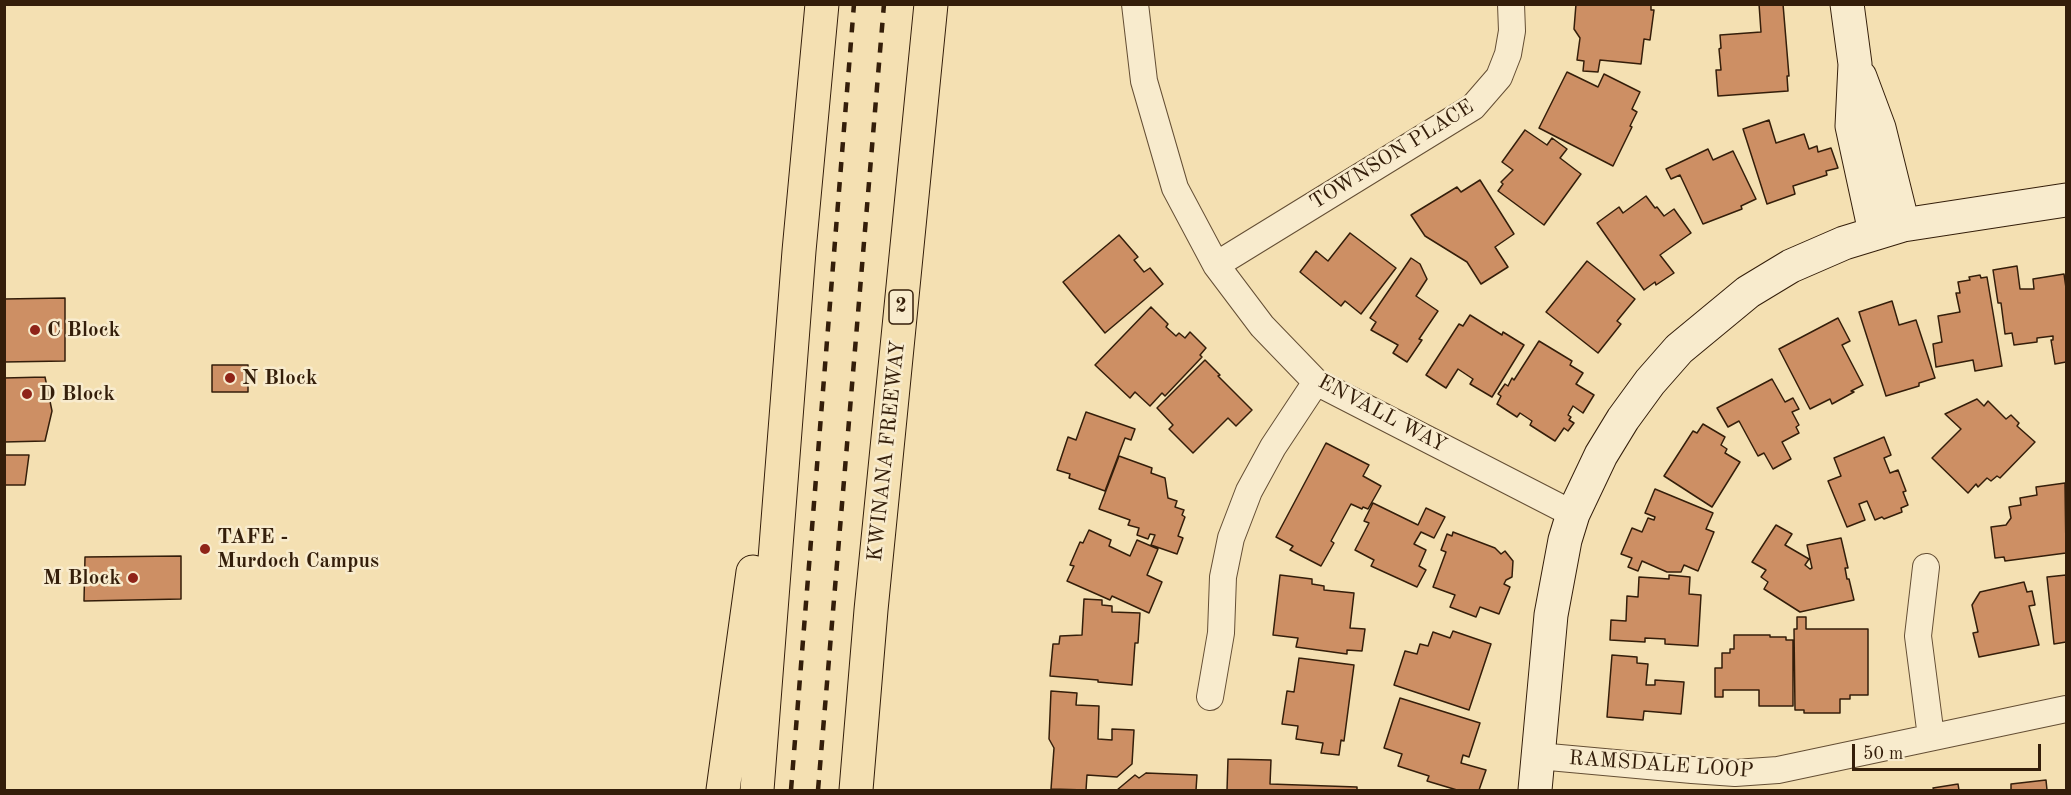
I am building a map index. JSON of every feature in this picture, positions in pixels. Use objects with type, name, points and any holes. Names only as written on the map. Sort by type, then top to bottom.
[{"type":"highway","points":[[757,790],[799,251],[822,4]]},
{"type":"highway","name":"KWINANA FREEWAY","points":[[856,790],[871,610],[932,4]]},
{"type":"highway","points":[[723,790],[799,251]]},
{"type":"highway","points":[[871,610],[875,790]]},
{"type":"main road","points":[[1847,4],[1855,64],[1852,126],[1889,228]]},
{"type":"main road","points":[[1535,790],[1551,615],[1565,540],[1573,514],[1601,455],[1623,419],[1678,349],[1748,292],[1791,266],[1844,243],[1889,228],[2067,200]]},
{"type":"street","name":"ENVALL WAY","points":[[1135,4],[1144,81],[1175,188],[1216,265],[1262,326],[1317,382],[1573,514]]},
{"type":"street","name":"TOWNSON PLACE","points":[[1216,265],[1473,107],[1499,77],[1508,54],[1512,31],[1510,4]]},
{"type":"street","points":[[1210,697],[1221,633],[1223,576],[1231,538],[1249,492],[1273,447],[1317,382]]},
{"type":"street","points":[[1926,567],[1918,636],[1931,736]]},
{"type":"street","name":"RAMSDALE LOOP","points":[[1538,756],[1734,773],[1778,770],[2067,709]]},
{"type":"building","points":[[1576,4],[1651,4],[1651,10],[1654,10],[1650,40],[1644,39],[1641,64],[1600,60],[1598,72],[1583,71],[1584,61],[1577,60],[1580,38],[1574,29]]},
{"type":"building","points":[[1759,4],[1783,4],[1789,76],[1787,76],[1788,91],[1718,96],[1716,70],[1721,70],[1720,35],[1761,32]]},
{"type":"building","points":[[1567,72],[1598,87],[1604,74],[1640,92],[1632,109],[1637,112],[1630,126],[1632,127],[1613,166],[1539,128]]},
{"type":"building","points":[[1769,120],[1776,143],[1804,134],[1809,149],[1817,146],[1818,152],[1831,148],[1838,168],[1826,171],[1827,175],[1793,186],[1795,194],[1767,204],[1743,129]]},
{"type":"building","points":[[1525,130],[1547,145],[1552,138],[1567,149],[1560,158],[1581,174],[1544,225],[1498,191],[1503,184],[1501,182],[1513,170],[1502,162]]},
{"type":"building","points":[[1708,149],[1713,160],[1733,151],[1756,199],[1741,206],[1742,209],[1703,224],[1680,175],[1671,179],[1666,169]]},
{"type":"building","points":[[1480,180],[1514,234],[1495,247],[1508,267],[1481,284],[1467,262],[1425,236],[1411,215],[1457,187],[1461,192]]},
{"type":"building","points":[[1646,196],[1664,216],[1674,209],[1691,233],[1660,255],[1674,273],[1644,290],[1597,223],[1619,207],[1623,213]]},
{"type":"building","points":[[1350,233],[1396,268],[1361,314],[1345,301],[1341,306],[1300,272],[1316,251],[1328,261]]},
{"type":"building","points":[[1119,235],[1138,257],[1134,260],[1144,272],[1150,268],[1163,284],[1105,333],[1063,282]]},
{"type":"building","points":[[1411,258],[1420,264],[1427,279],[1416,296],[1438,311],[1407,362],[1393,353],[1398,345],[1371,330],[1376,322],[1370,318]]},
{"type":"building","points":[[1587,261],[1635,299],[1617,321],[1621,324],[1598,353],[1546,312]]},
{"type":"building","points":[[2017,266],[2020,289],[2034,289],[2033,279],[2064,274],[2066,362],[2055,364],[2051,340],[2053,336],[2037,338],[2037,342],[2014,345],[2012,333],[2005,334],[1993,270]]},
{"type":"building","points":[[1980,275],[1981,278],[1987,277],[2002,366],[1975,371],[1973,360],[1936,367],[1933,344],[1942,342],[1938,316],[1960,312],[1956,293],[1960,293],[1958,282]]},
{"type":"building","name":"C Block","points":[[65,298],[65,361],[4,362],[4,299]]},
{"type":"building","points":[[1892,301],[1899,325],[1916,320],[1935,378],[1919,383],[1919,386],[1886,396],[1859,312]]},
{"type":"building","points":[[1151,307],[1176,336],[1179,333],[1185,338],[1190,332],[1206,348],[1200,355],[1202,357],[1165,396],[1162,393],[1150,406],[1135,392],[1130,398],[1095,365]]},
{"type":"building","points":[[1470,315],[1502,335],[1503,332],[1524,345],[1492,397],[1470,384],[1473,379],[1458,369],[1446,388],[1426,375],[1459,324],[1463,326]]},
{"type":"building","points":[[1838,318],[1850,341],[1842,345],[1863,385],[1832,404],[1830,399],[1810,409],[1779,349]]},
{"type":"building","points":[[1539,341],[1572,361],[1570,365],[1583,373],[1576,384],[1594,395],[1583,413],[1573,406],[1568,415],[1571,417],[1569,420],[1574,423],[1568,431],[1564,428],[1555,441],[1530,425],[1532,421],[1520,413],[1517,417],[1497,404],[1501,396],[1498,394],[1505,384],[1508,386],[1512,378],[1514,380]]},
{"type":"building","points":[[1205,360],[1252,410],[1236,426],[1228,418],[1193,453],[1169,429],[1173,425],[1157,408]]},
{"type":"building","name":"N Block","points":[[212,365],[248,365],[248,392],[212,392]]},
{"type":"building","name":"D Block","points":[[45,377],[52,411],[45,441],[4,442],[4,378]]},
{"type":"building","points":[[1772,379],[1785,402],[1793,398],[1799,409],[1792,412],[1799,425],[1796,427],[1799,433],[1782,442],[1791,459],[1773,469],[1764,453],[1758,456],[1739,421],[1728,427],[1717,408]]},
{"type":"building","points":[[1977,399],[1984,406],[1988,401],[2006,419],[2011,415],[2019,423],[2017,426],[2035,442],[2000,478],[1997,476],[1991,481],[1987,478],[1978,487],[1976,484],[1968,493],[1932,458],[1961,429],[1945,414]]},
{"type":"building","points":[[1086,412],[1135,429],[1131,440],[1125,438],[1105,491],[1069,478],[1070,474],[1057,470],[1068,437],[1076,440]]},
{"type":"building","points":[[1703,424],[1725,437],[1721,445],[1727,449],[1725,453],[1740,462],[1712,507],[1664,476],[1693,431],[1697,433]]},
{"type":"building","points":[[1884,437],[1891,455],[1884,458],[1890,473],[1898,470],[1906,491],[1903,492],[1908,505],[1901,508],[1902,512],[1875,520],[1867,501],[1859,504],[1865,520],[1847,527],[1828,481],[1841,476],[1834,458]]},
{"type":"building","points":[[1326,443],[1369,465],[1363,476],[1381,486],[1368,509],[1351,504],[1331,541],[1334,543],[1321,566],[1290,550],[1293,546],[1276,537]]},
{"type":"building","name":"D Block","points":[[4,455],[29,455],[25,485],[4,485]]},
{"type":"building","points":[[1119,456],[1152,468],[1151,473],[1165,478],[1168,498],[1177,501],[1175,507],[1184,510],[1182,515],[1185,517],[1178,536],[1183,538],[1177,554],[1151,545],[1155,535],[1150,534],[1148,539],[1137,535],[1139,528],[1128,525],[1130,520],[1099,509]]},
{"type":"building","points":[[2065,483],[2066,553],[2005,561],[2004,557],[1995,558],[1991,527],[2006,525],[2011,518],[2009,507],[2021,505],[2020,498],[2037,495],[2036,487]]},
{"type":"building","points":[[1655,489],[1713,513],[1706,529],[1714,532],[1698,571],[1684,565],[1681,572],[1667,572],[1642,561],[1638,571],[1628,567],[1632,558],[1621,554],[1632,528],[1642,532],[1648,518],[1654,520],[1655,517],[1645,513]]},
{"type":"building","points":[[1373,503],[1418,525],[1426,508],[1445,517],[1434,538],[1421,532],[1414,544],[1426,550],[1419,566],[1426,570],[1417,587],[1371,566],[1374,560],[1355,550],[1369,523],[1364,521]]},
{"type":"building","points":[[1776,525],[1792,534],[1785,545],[1809,559],[1805,565],[1810,569],[1812,568],[1807,545],[1841,538],[1848,568],[1845,568],[1847,579],[1849,579],[1854,600],[1800,612],[1764,589],[1768,582],[1761,577],[1766,570],[1752,562]]},
{"type":"building","points":[[1089,530],[1111,540],[1109,546],[1130,556],[1137,540],[1158,549],[1147,575],[1162,582],[1149,613],[1112,596],[1110,600],[1067,581],[1074,566],[1070,565],[1080,542],[1083,543]]},
{"type":"building","points":[[1453,532],[1495,548],[1501,554],[1505,551],[1513,561],[1512,577],[1504,584],[1510,587],[1499,614],[1480,607],[1476,617],[1450,607],[1455,595],[1433,587],[1446,552],[1441,550],[1447,534],[1452,536]]},
{"type":"building","name":"M Block","points":[[181,556],[181,599],[84,601],[85,557]]},
{"type":"building","points":[[1280,575],[1312,579],[1312,584],[1324,586],[1324,590],[1354,593],[1350,628],[1365,629],[1362,651],[1347,650],[1347,654],[1296,647],[1298,638],[1273,635]]},
{"type":"building","points":[[1669,575],[1690,577],[1689,594],[1701,595],[1698,646],[1665,644],[1665,639],[1645,638],[1645,642],[1610,640],[1611,620],[1626,621],[1627,596],[1638,597],[1639,577],[1669,579]]},
{"type":"building","points":[[2066,575],[2066,642],[2054,644],[2047,577]]},
{"type":"building","points":[[2024,582],[2027,592],[2032,591],[2035,605],[2029,606],[2039,645],[1979,657],[1973,633],[1978,632],[1972,605],[1980,592]]},
{"type":"building","points":[[1084,599],[1102,600],[1102,605],[1112,606],[1112,612],[1140,613],[1132,685],[1050,676],[1053,644],[1059,644],[1060,636],[1082,635]]},
{"type":"building","points":[[1797,617],[1806,617],[1806,629],[1868,629],[1868,695],[1850,695],[1850,699],[1840,699],[1840,713],[1804,713],[1804,710],[1795,710],[1794,629],[1797,629]]},
{"type":"building","points":[[1453,631],[1491,644],[1469,710],[1394,685],[1405,651],[1417,654],[1420,644],[1428,646],[1433,632],[1450,638]]},
{"type":"building","points":[[1734,635],[1770,635],[1770,637],[1786,637],[1786,640],[1793,640],[1793,706],[1759,706],[1759,690],[1723,690],[1723,697],[1715,697],[1715,668],[1722,668],[1722,653],[1730,653],[1730,649],[1734,649]]},
{"type":"building","points":[[1612,655],[1637,657],[1637,663],[1648,664],[1646,685],[1655,685],[1655,680],[1684,682],[1681,714],[1644,711],[1643,720],[1607,717]]},
{"type":"building","points":[[1299,658],[1354,665],[1344,741],[1341,740],[1339,755],[1321,753],[1323,743],[1296,739],[1298,726],[1282,724],[1287,691],[1294,692]]},
{"type":"building","points":[[1051,691],[1077,693],[1076,705],[1099,706],[1098,739],[1112,740],[1112,729],[1134,730],[1132,764],[1117,777],[1087,775],[1086,790],[1051,789],[1054,748],[1049,739]]},
{"type":"building","points":[[1400,698],[1480,723],[1469,757],[1463,755],[1461,763],[1486,770],[1479,790],[1457,790],[1427,781],[1429,776],[1398,766],[1402,754],[1384,748]]},
{"type":"building","points":[[1228,759],[1271,760],[1270,784],[1357,787],[1357,790],[1227,790]]},
{"type":"building","points":[[1146,773],[1197,775],[1196,790],[1117,790],[1135,775],[1139,778]]},
{"type":"building","points":[[2046,780],[2047,790],[2011,790],[2011,784]]},
{"type":"building","points":[[1958,784],[1959,790],[1934,790],[1933,788]]},
{"type":"railway","points":[[791,790],[854,4]]},
{"type":"railway","points":[[818,790],[884,4]]},
{"type":"place","name":"C Block","points":[[35,330]]},
{"type":"place","name":"N Block","points":[[230,378]]},
{"type":"place","name":"D Block","points":[[27,394]]},
{"type":"place","name":"TAFE - Murdoch Campus","points":[[205,549]]},
{"type":"place","name":"M Block","points":[[133,578]]}]
